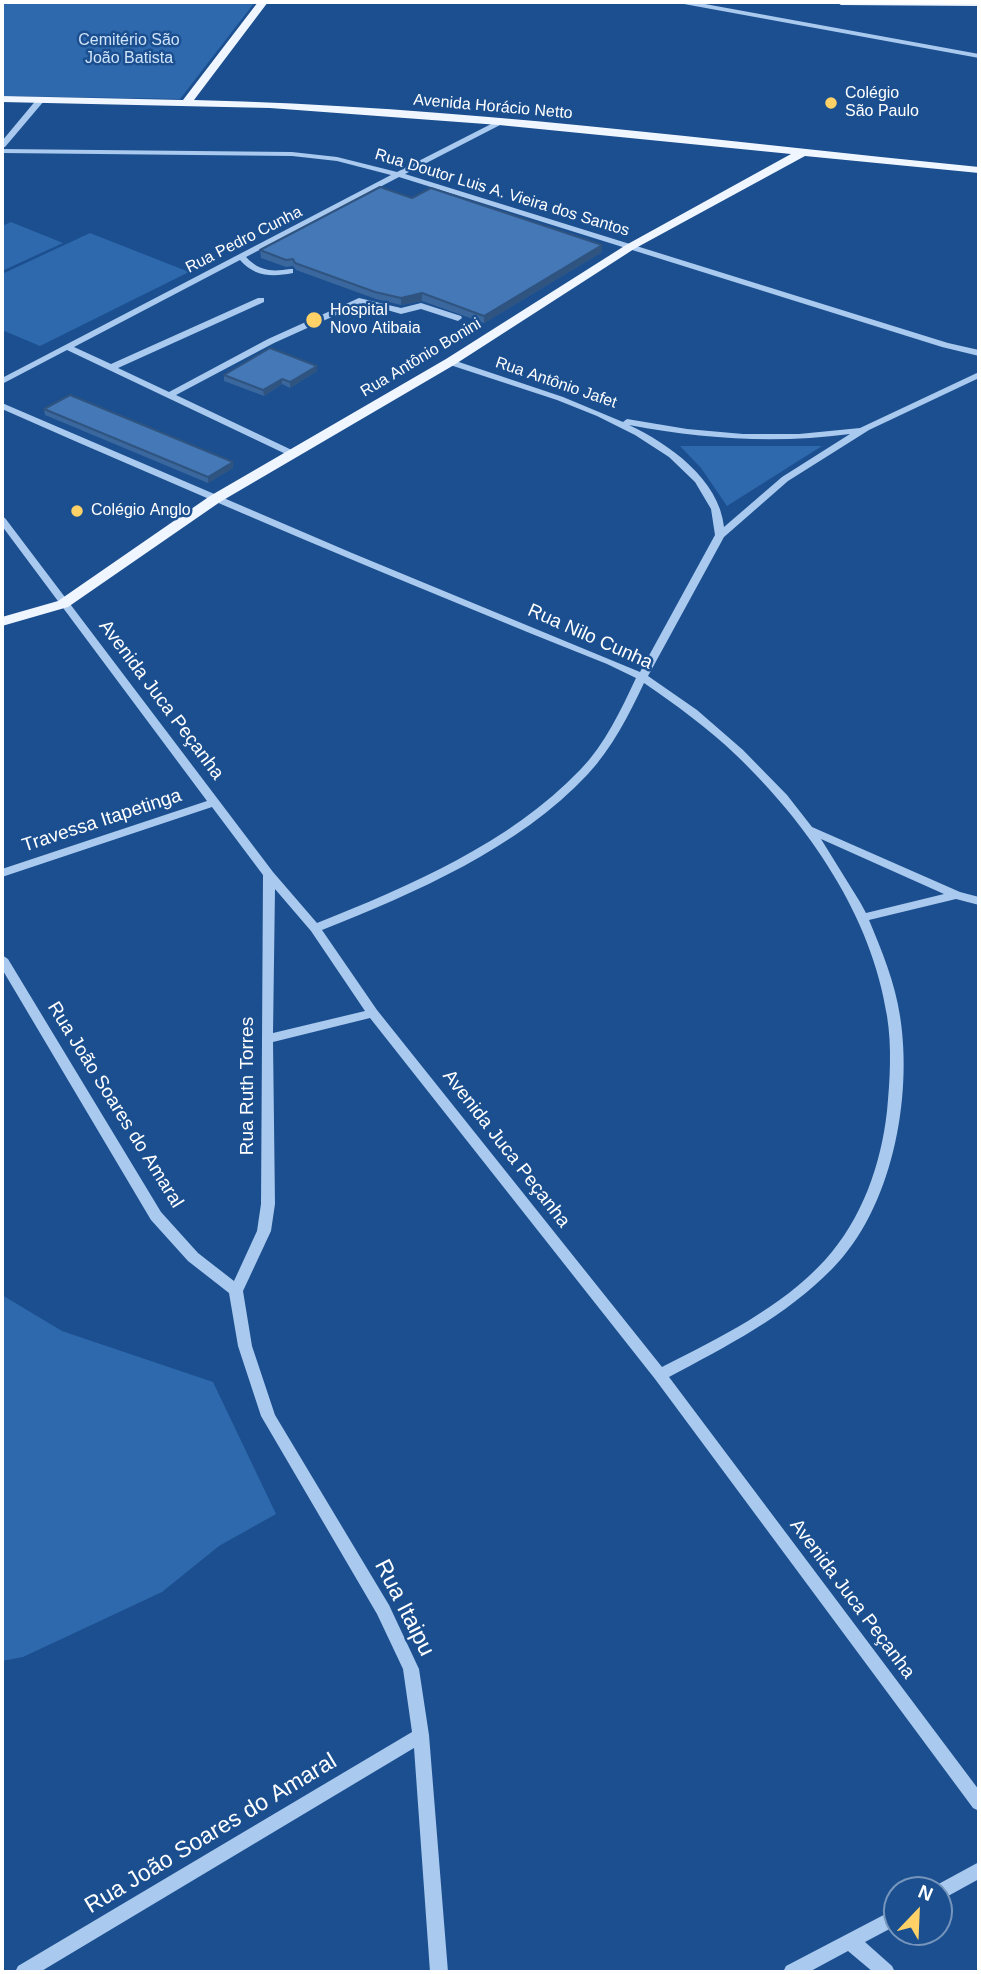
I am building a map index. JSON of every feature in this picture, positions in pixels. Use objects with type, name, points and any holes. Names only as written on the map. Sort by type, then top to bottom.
[{"type":"main road","points":[[187,103],[262,2]]},
{"type":"main road","points":[[841,2],[979,3]]},
{"type":"main road","name":"Avenida Horácio Netto","points":[[2,99],[270,105],[499,122],[979,170]]},
{"type":"main road","name":"Rua Antônio Bonini","points":[[2,622],[63,604],[215,499],[450,362],[630,247],[804,152]]},
{"type":"street","points":[[684,2],[979,55]]},
{"type":"street","points":[[2,145],[40,101]]},
{"type":"street","name":"Rua Pedro Cunha","points":[[2,381],[499,122]]},
{"type":"street","name":"Rua Doutor Luis A. Vieira dos Santos","points":[[2,151],[292,154],[337,159],[400,175],[945,345],[979,353]]},
{"type":"street","points":[[241,257],[257,271],[268,274],[289,271]]},
{"type":"street","points":[[110,368],[261,300]]},
{"type":"street","points":[[168,396],[271,341],[362,300],[401,311],[421,306],[458,318]]},
{"type":"street","points":[[67,347],[293,453]]},
{"type":"street","name":"Rua Antônio Jafet","points":[[450,362],[617,420],[668,451],[690,468],[706,490],[717,510],[720,535]]},
{"type":"street","points":[[315,928],[396,896],[464,861],[534,816],[585,771],[621,721],[642,677],[720,535],[785,479],[866,428],[979,375]]},
{"type":"street","name":"Rua Nilo Cunha","points":[[2,406],[215,499],[642,677],[706,720],[758,769],[811,830],[863,918],[876,948],[893,1006],[898,1060],[896,1106],[888,1147],[874,1195],[852,1239],[810,1285],[745,1331],[660,1375]]},
{"type":"street","points":[[617,420],[682,432],[763,440],[815,437],[866,428]]},
{"type":"street","points":[[668,451],[665,444],[667,440],[682,432]]},
{"type":"street","name":"Avenida Juca Peçanha","points":[[2,520],[269,875],[315,928],[373,1013],[660,1375],[977,1795]]},
{"type":"street","name":"Travessa Itapetinga","points":[[2,873],[214,802]]},
{"type":"street","points":[[811,830],[956,895],[979,901]]},
{"type":"street","name":"Rua Ruth Torres","points":[[236,1291],[264,1231],[268,1204],[269,875]]},
{"type":"street","points":[[863,918],[956,895]]},
{"type":"street","name":"Rua João Soares do Amaral","points":[[2,960],[156,1216],[193,1257],[236,1291]]},
{"type":"street","points":[[267,1040],[373,1013]]},
{"type":"street","name":"Rua Itaipu","points":[[236,1291],[245,1346],[268,1416],[383,1609],[411,1669],[421,1735],[439,1972]]},
{"type":"street","name":"Rua João Soares do Amaral","points":[[24,1972],[421,1735]]},
{"type":"street","points":[[953,1885],[979,1870]]},
{"type":"street","points":[[792,1972],[883,1924]]},
{"type":"street","points":[[851,1942],[886,1972]]},
{"type":"green space","name":"Cemitério São João Batista","points":[[2,2],[255,2],[180,99],[2,96]]},
{"type":"green space","points":[[11,222],[63,243],[2,271],[2,226]]},
{"type":"green space","points":[[90,233],[189,272],[40,346],[2,330],[2,274]]},
{"type":"green space","points":[[680,446],[822,446],[727,506],[701,468]]},
{"type":"green space","points":[[2,1295],[62,1331],[213,1382],[276,1514],[219,1546],[162,1592],[23,1657],[2,1661]]},
{"type":"building","points":[[380,187],[412,198],[431,188],[602,245],[484,316],[422,293],[401,298],[375,292],[295,263],[293,259],[286,260],[260,250]]},
{"type":"building","points":[[270,348],[317,366],[290,382],[282,379],[263,390],[224,375]]},
{"type":"building","points":[[70,395],[233,462],[208,477],[44,409]]},
{"type":"place","name":"Colégio São Paulo","points":[[831,103]]},
{"type":"place","name":"Hospital Novo Atibaia","points":[[314,320]]},
{"type":"place","name":"Colégio Anglo","points":[[77,511]]}]
